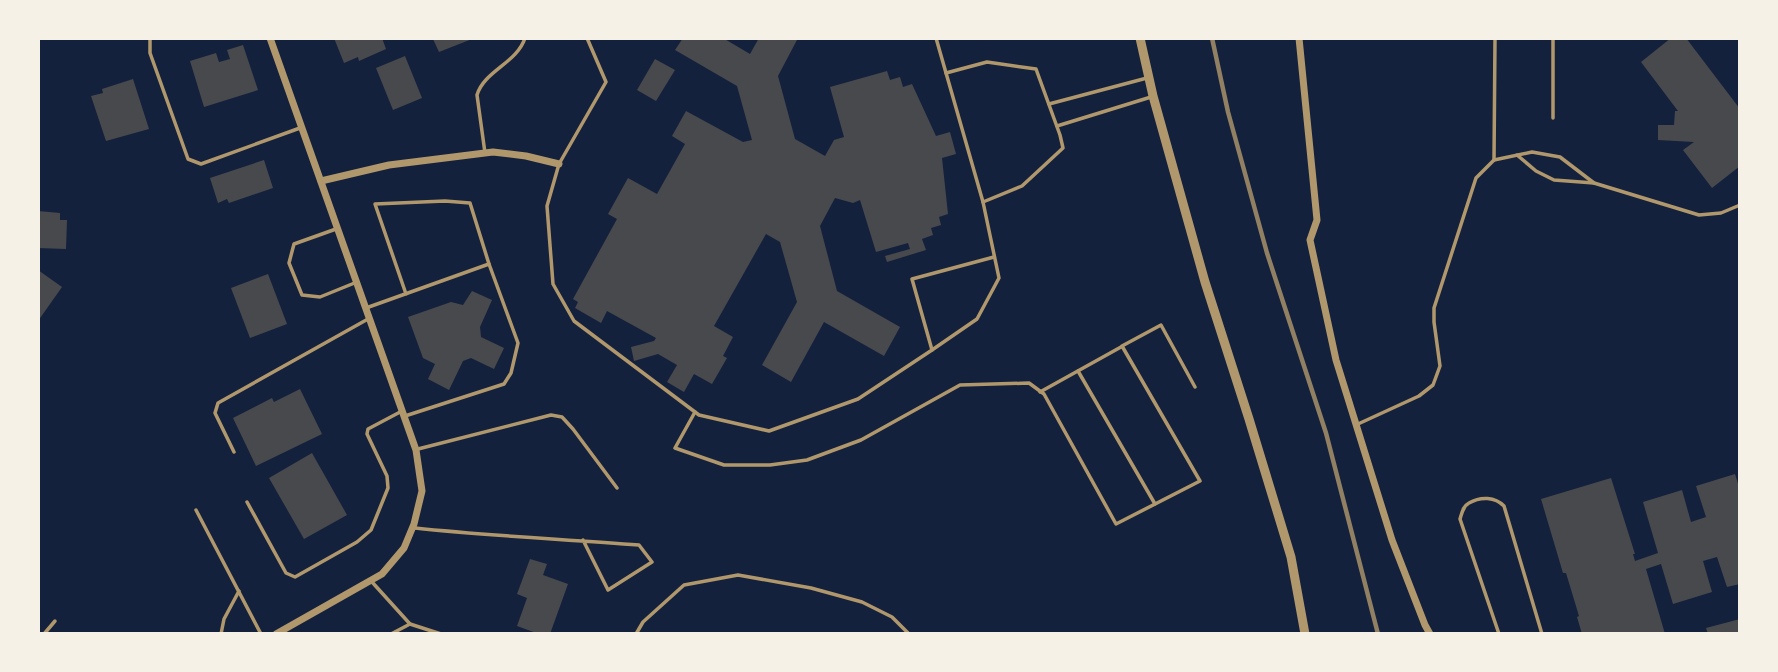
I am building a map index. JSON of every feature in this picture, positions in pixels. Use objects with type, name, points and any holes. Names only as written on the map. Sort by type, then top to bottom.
[{"type":"street","points":[[270,38],[416,450],[422,491],[404,548],[382,574],[276,634]]},
{"type":"street","points":[[1140,38],[1153,96],[1205,282],[1291,556],[1305,634]]},
{"type":"street","points":[[1299,38],[1317,220],[1310,240],[1336,360],[1392,540],[1430,634]]},
{"type":"street","points":[[321,181],[389,166],[493,152],[559,164]]},
{"type":"lane","points":[[150,38],[150,52],[188,159],[201,164],[302,127]]},
{"type":"lane","points":[[485,153],[477,95],[479,86],[517,52],[524,38]]},
{"type":"lane","points":[[587,38],[606,82],[559,164],[547,206],[553,284],[574,321],[699,415],[769,431],[858,399],[932,350],[977,320],[999,278],[983,202],[936,38]]},
{"type":"lane","points":[[1494,160],[1495,38]]},
{"type":"lane","points":[[1553,38],[1553,118]]},
{"type":"lane","points":[[946,73],[987,62],[1036,69],[1063,149],[1022,186],[983,202]]},
{"type":"lane","points":[[1048,104],[1149,77]]},
{"type":"lane","points":[[1056,126],[1153,96]]},
{"type":"lane","points":[[1356,425],[1419,396],[1433,385],[1440,366],[1433,322],[1434,308],[1476,178],[1494,160],[1532,152],[1560,157],[1594,183]]},
{"type":"lane","points":[[1517,155],[1536,171],[1554,180],[1594,183],[1699,215],[1721,213],[1740,205]]},
{"type":"lane","points":[[247,502],[286,573],[295,578],[357,542],[371,530],[388,488],[387,475],[367,435],[368,429],[403,414],[505,384],[511,373],[518,343],[470,203],[445,201],[375,204],[406,294]]},
{"type":"lane","points":[[338,228],[294,244],[289,263],[302,295],[320,297],[357,282]]},
{"type":"lane","points":[[932,350],[912,279],[995,257]]},
{"type":"lane","points":[[366,309],[489,264]]},
{"type":"lane","points":[[234,452],[215,413],[218,403],[369,318]]},
{"type":"lane","points":[[1041,392],[1161,325],[1195,387]]},
{"type":"lane","points":[[695,412],[675,448],[724,465],[769,465],[807,460],[861,440],[960,385],[1029,383],[1044,394],[1116,524],[1200,481],[1122,346]]},
{"type":"lane","points":[[1078,371],[1155,504]]},
{"type":"lane","points":[[416,450],[551,415],[562,417],[617,488]]},
{"type":"lane","points":[[1499,634],[1460,519],[1468,503],[1490,498],[1504,506],[1542,634]]},
{"type":"lane","points":[[197,510],[261,634]]},
{"type":"lane","points":[[412,527],[471,534],[583,540],[639,545],[652,562],[608,590],[583,540]]},
{"type":"lane","points":[[636,634],[643,622],[684,584],[738,575],[811,588],[862,601],[892,617],[909,634]]},
{"type":"lane","points":[[370,581],[410,624],[440,634]]},
{"type":"lane","points":[[221,634],[225,619],[239,591]]},
{"type":"lane","points":[[44,634],[55,621]]},
{"type":"lane","points":[[391,634],[410,624]]},
{"type":"building","points":[[334,38],[382,38],[386,49],[359,61],[358,57],[344,63]]},
{"type":"building","points":[[683,38],[723,38],[750,54],[759,38],[798,38],[778,76],[795,139],[825,156],[834,140],[844,137],[830,87],[887,71],[890,80],[900,77],[903,87],[912,84],[936,136],[950,132],[956,154],[942,158],[948,214],[939,217],[941,225],[931,228],[933,235],[922,239],[926,250],[887,262],[885,256],[910,249],[908,243],[876,252],[860,200],[853,203],[835,198],[820,226],[837,291],[900,327],[884,356],[824,322],[791,382],[762,365],[797,302],[780,242],[766,234],[714,326],[733,337],[723,356],[727,358],[712,384],[694,374],[684,392],[667,382],[677,365],[658,354],[634,361],[631,347],[654,341],[656,338],[607,311],[601,323],[575,308],[578,302],[573,299],[617,219],[608,214],[628,178],[657,194],[685,144],[672,136],[686,111],[743,142],[752,140],[737,86],[675,50]]},
{"type":"building","points":[[1671,38],[1686,38],[1740,109],[1740,166],[1712,188],[1683,150],[1694,142],[1658,140],[1658,125],[1674,125],[1675,111],[1678,111],[1641,62]]},
{"type":"building","points":[[433,39],[472,39],[439,52]]},
{"type":"building","points":[[243,45],[258,90],[204,107],[190,61],[216,53],[219,62],[230,59],[227,50]]},
{"type":"building","points":[[405,56],[422,98],[393,110],[376,68]]},
{"type":"building","points":[[655,59],[675,70],[656,101],[637,90]]},
{"type":"building","points":[[133,79],[149,129],[106,141],[91,96],[103,93],[102,89]]},
{"type":"building","points":[[264,160],[273,188],[229,203],[227,199],[218,203],[210,178]]},
{"type":"building","points":[[38,211],[60,213],[60,220],[67,220],[66,249],[38,248]]},
{"type":"building","points":[[38,270],[62,287],[38,321]]},
{"type":"building","points":[[268,274],[287,324],[250,338],[231,288]]},
{"type":"building","points":[[472,291],[492,300],[480,327],[481,337],[504,348],[494,369],[471,358],[463,361],[449,390],[428,379],[435,364],[423,358],[408,317],[451,302],[463,305]]},
{"type":"building","points":[[300,389],[322,434],[256,466],[233,418],[272,398],[274,402]]},
{"type":"building","points":[[312,453],[347,515],[304,539],[269,478]]},
{"type":"building","points":[[1735,474],[1740,490],[1740,584],[1727,587],[1717,557],[1703,561],[1712,592],[1673,604],[1661,564],[1646,569],[1665,634],[1582,634],[1566,573],[1563,573],[1541,499],[1611,478],[1635,561],[1658,553],[1643,502],[1682,490],[1691,522],[1706,517],[1696,486]]},
{"type":"building","points":[[530,559],[547,564],[543,575],[568,584],[550,634],[539,634],[517,626],[527,598],[517,594]]},
{"type":"building","points":[[1740,619],[1740,634],[1708,634],[1706,628]]},
{"type":"railway","points":[[1212,38],[1228,112],[1267,253],[1326,433],[1378,634]]}]
